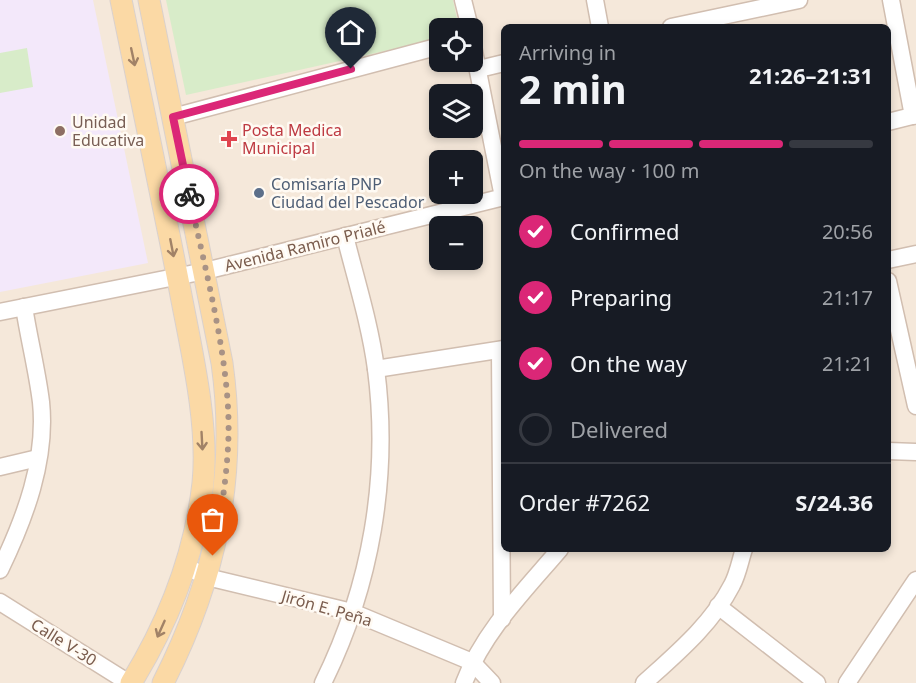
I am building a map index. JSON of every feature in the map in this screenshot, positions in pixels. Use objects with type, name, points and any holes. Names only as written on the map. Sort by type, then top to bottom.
[{"type":"main road","points":[[121,0],[177,277],[200,414],[203,482],[195,527],[184,566],[151,651],[130,683]]},
{"type":"main road","points":[[149,0],[205,271],[228,402],[229,445],[219,524],[207,577],[190,624],[163,683]]},
{"type":"street","points":[[464,0],[468,18]]},
{"type":"street","points":[[595,0],[599,24]]},
{"type":"street","points":[[685,24],[799,0]]},
{"type":"street","points":[[891,0],[915,116],[891,121]]},
{"type":"street","points":[[173,117],[429,49]]},
{"type":"street","points":[[483,68],[501,64]]},
{"type":"street","points":[[479,72],[501,187]]},
{"type":"street","name":"Avenida Ramiro Prialé","points":[[0,312],[205,271],[501,197]]},
{"type":"street","points":[[323,683],[339,652],[369,560],[380,482],[376,369],[345,236]]},
{"type":"street","points":[[891,259],[916,254]]},
{"type":"street","points":[[891,293],[915,385],[916,406]]},
{"type":"street","points":[[0,570],[18,532],[38,458],[42,429],[41,402],[24,307]]},
{"type":"street","points":[[376,369],[501,349]]},
{"type":"street","points":[[891,451],[916,452]]},
{"type":"street","points":[[0,467],[38,458]]},
{"type":"street","points":[[502,552],[502,619]]},
{"type":"street","points":[[464,683],[472,662],[502,619],[558,552]]},
{"type":"street","points":[[644,683],[687,644],[718,606],[733,584],[743,552]]},
{"type":"street","name":"Jirón E. Peña","points":[[184,566],[207,577],[352,612],[472,662],[492,683]]},
{"type":"street","points":[[847,683],[916,580]]},
{"type":"street","name":"Calle V-30","points":[[0,602],[130,683]]},
{"type":"street","points":[[718,606],[817,683]]},
{"type":"shaded area","points":[[0,0],[916,0],[916,683],[0,683]]},
{"type":"shaded area","name":"Unidad Educativa","points":[[0,0],[93,0],[148,263],[0,292]]},
{"type":"green space","points":[[166,0],[453,0],[457,18],[429,18],[429,41],[186,95]]},
{"type":"green space","points":[[27,48],[33,87],[0,93],[0,53]]},
{"type":"way so far","points":[[189,194],[214,317],[228,402],[229,445],[213,556]]},
{"type":"place","name":"Unidad Educativa","points":[[60,131]]},
{"type":"place","name":"Posta Medica Municipal","points":[[229,139]]},
{"type":"place","name":"Comisaría PNP Ciudad del Pescador","points":[[259,193]]},
{"type":"route","points":[[189,194],[173,117],[351,69]]}]
